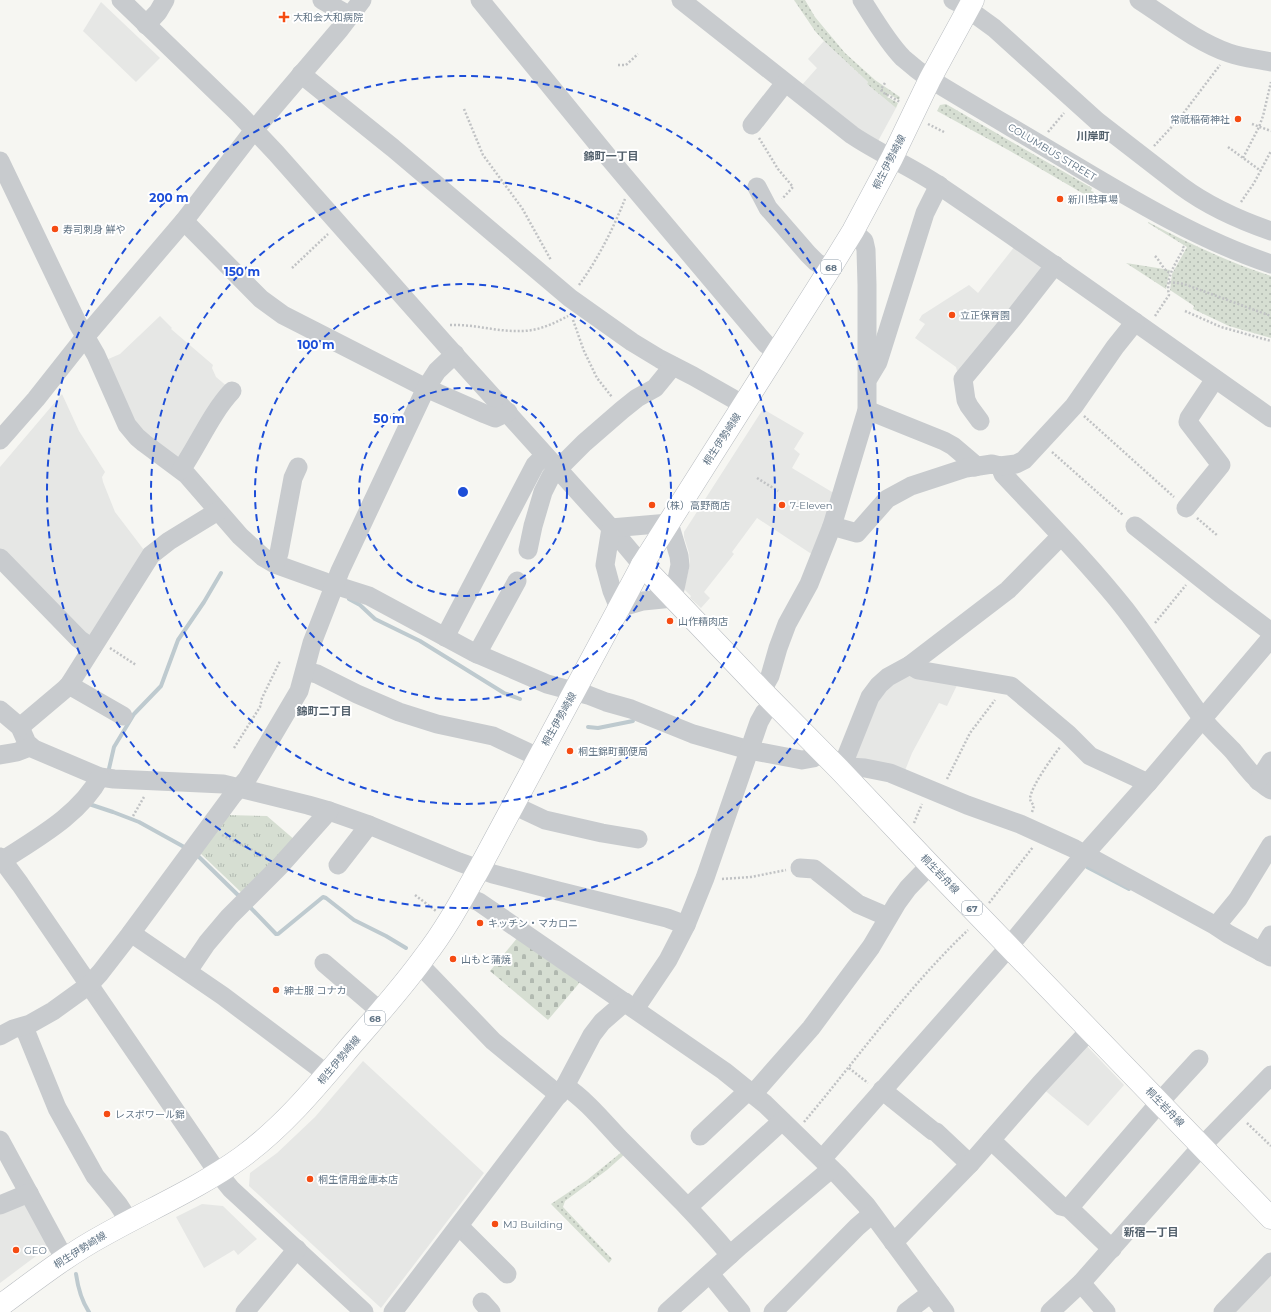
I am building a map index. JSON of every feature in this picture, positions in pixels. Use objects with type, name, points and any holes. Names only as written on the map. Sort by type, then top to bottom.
[{"type":"main road","name":"桐生伊勢崎線","points":[[0,1306],[66,1258],[103,1235],[186,1192],[218,1173],[271,1134],[298,1108],[419,964],[443,930],[464,896],[642,564],[853,231],[892,158],[965,3]]},
{"type":"main road","name":"桐生岩舟線","points":[[642,564],[1271,1218]]},
{"type":"street","points":[[121,0],[239,114],[276,153],[642,564]]},
{"type":"street","points":[[146,24],[158,12],[165,0]]},
{"type":"street","points":[[322,0],[350,16]]},
{"type":"street","points":[[0,440],[184,221],[254,130],[362,0]]},
{"type":"street","points":[[480,0],[632,185],[759,336],[766,344],[777,352]]},
{"type":"street","points":[[681,0],[852,135],[939,185],[1055,266],[1143,322],[1215,379],[1271,418]]},
{"type":"street","name":"COLUMBUS STREET","points":[[862,0],[902,57],[930,79],[1109,186],[1147,207],[1214,241],[1271,264]]},
{"type":"street","points":[[1139,0],[1200,39],[1228,53],[1270,60]]},
{"type":"street","points":[[965,3],[1008,39],[1098,122],[1193,195],[1236,210],[1271,230]]},
{"type":"street","points":[[301,74],[389,146],[571,306],[673,366],[744,405]]},
{"type":"street","points":[[752,125],[785,83]]},
{"type":"street","points":[[0,161],[78,324],[96,354],[127,425],[144,443],[187,475],[240,536],[263,557],[275,564],[369,596],[477,654],[547,684],[588,695],[693,734],[749,750],[802,760],[813,758],[822,752]]},
{"type":"street","points":[[867,380],[878,362],[925,213],[939,185]]},
{"type":"street","points":[[757,187],[768,208],[808,254],[816,262],[829,270]]},
{"type":"street","points":[[184,221],[261,299],[283,315],[426,388],[495,418],[508,412]]},
{"type":"street","points":[[393,1312],[562,1090],[592,1035],[602,1022],[630,1006],[668,960],[686,926],[705,878],[758,722],[764,713],[768,696],[765,684],[770,676],[787,624],[809,584],[832,526],[864,420],[866,410],[867,380],[866,250],[864,242],[853,231]]},
{"type":"street","points":[[980,420],[966,400],[963,380],[1055,266]]},
{"type":"street","points":[[832,526],[857,533],[887,499],[925,480],[975,467],[992,464],[1000,466],[1016,464],[1024,460],[1074,406],[1115,347],[1143,322]]},
{"type":"street","points":[[0,1036],[53,1011],[89,985],[131,933],[232,796],[247,779],[299,691],[312,643],[334,585],[426,388],[437,371],[455,354]]},
{"type":"street","points":[[528,550],[542,492],[550,476],[584,443],[636,398],[655,388],[673,366]]},
{"type":"street","points":[[1186,508],[1221,465],[1188,422],[1188,418],[1215,379]]},
{"type":"street","points":[[181,470],[227,396],[232,391]]},
{"type":"street","points":[[866,410],[944,441],[953,446],[973,463],[975,467]]},
{"type":"street","points":[[446,637],[535,465],[545,455]]},
{"type":"street","points":[[1000,466],[1002,474],[1085,560],[1144,635],[1202,718],[1233,751],[1251,774],[1264,785],[1271,761]]},
{"type":"street","points":[[275,564],[279,553],[293,478],[298,467]]},
{"type":"street","points":[[20,727],[69,684],[151,555],[169,541],[218,511]]},
{"type":"street","points":[[669,522],[679,556],[680,566],[674,598],[643,601],[619,608],[612,591],[605,565],[611,528],[669,522]]},
{"type":"street","points":[[1135,526],[1271,632]]},
{"type":"street","points":[[839,769],[844,762],[870,697],[879,685],[888,677],[910,665],[1008,590],[1061,536]]},
{"type":"street","points":[[0,558],[79,639],[94,644]]},
{"type":"street","points":[[477,654],[517,581]]},
{"type":"street","points":[[667,1312],[710,1274],[827,1164],[878,1089],[1009,946],[1084,855],[1148,783],[1271,638]]},
{"type":"street","points":[[910,665],[918,670],[1011,686],[1068,734],[1090,756],[1148,783]]},
{"type":"street","points":[[305,671],[317,674],[357,694],[399,712],[437,724],[493,736],[538,757]]},
{"type":"street","points":[[69,684],[123,716]]},
{"type":"street","points":[[0,710],[20,727],[24,738],[30,747],[100,777],[114,779],[211,783],[240,788],[329,810],[479,869],[558,891],[667,918],[686,926]]},
{"type":"street","points":[[0,755],[17,752],[30,747]]},
{"type":"street","points":[[839,769],[849,767],[865,768],[898,775],[1031,835],[1045,835],[1216,926],[1266,955],[1271,935]]},
{"type":"street","points":[[100,777],[94,788],[77,808],[52,828],[1,860],[218,1173],[231,1189],[364,1312]]},
{"type":"street","points":[[513,804],[545,820],[602,833],[638,839]]},
{"type":"street","points":[[188,971],[229,917],[280,866],[329,810]]},
{"type":"street","points":[[338,865],[369,825]]},
{"type":"street","points":[[1216,926],[1238,899],[1271,845]]},
{"type":"street","points":[[700,1136],[751,1092],[811,1028],[871,947],[888,917],[904,894],[930,864]]},
{"type":"street","points":[[800,868],[814,869],[858,904],[888,917]]},
{"type":"street","points":[[464,896],[480,902],[724,1071],[751,1092],[827,1164],[853,1192],[872,1214],[945,1312]]},
{"type":"street","points":[[131,933],[188,971],[327,1074]]},
{"type":"street","points":[[324,963],[380,1011]]},
{"type":"street","points":[[419,964],[493,1041],[562,1090],[572,1091],[688,1207],[730,1255]]},
{"type":"street","points":[[24,1026],[57,1108],[95,1176],[118,1204],[129,1221]]},
{"type":"street","points":[[893,1242],[970,1164],[1040,1084],[1090,1030]]},
{"type":"street","points":[[1069,1208],[1199,1059]]},
{"type":"street","points":[[1050,1312],[1081,1283],[1202,1146],[1271,1075]]},
{"type":"street","points":[[878,1089],[936,1132],[970,1164]]},
{"type":"street","points":[[688,1207],[782,1121]]},
{"type":"street","points":[[0,1140],[58,1247],[66,1258]]},
{"type":"street","points":[[991,1140],[1061,1206],[1069,1208],[1112,1249]]},
{"type":"street","points":[[0,1205],[29,1193]]},
{"type":"street","points":[[773,1312],[857,1227],[872,1214]]},
{"type":"street","points":[[458,1227],[463,1230],[507,1274]]},
{"type":"street","points":[[245,1312],[297,1249]]},
{"type":"street","points":[[1223,1312],[1266,1267]]},
{"type":"street","points":[[710,1274],[741,1312]]},
{"type":"street","points":[[1081,1283],[1106,1312]]},
{"type":"street","points":[[906,1312],[931,1293]]},
{"type":"path","points":[[1144,158],[1179,119],[1228,53]]},
{"type":"path","points":[[618,65],[626,65],[638,54]]},
{"type":"path","points":[[1243,158],[1259,127],[1271,82]]},
{"type":"path","points":[[885,83],[881,89],[882,92],[898,101]]},
{"type":"path","points":[[1047,132],[1074,100]]},
{"type":"path","points":[[926,123],[944,132]]},
{"type":"path","points":[[1252,124],[1271,131]]},
{"type":"path","points":[[752,125],[778,169],[793,188],[780,200]]},
{"type":"path","points":[[1228,147],[1261,171]]},
{"type":"path","points":[[1236,210],[1247,195],[1271,151]]},
{"type":"path","points":[[445,326],[476,326],[521,332],[546,327],[571,306],[585,276],[612,229],[632,185]]},
{"type":"path","points":[[292,268],[331,231]]},
{"type":"path","points":[[1143,322],[1170,295],[1168,290],[1170,273],[1184,248],[1184,246],[1178,243]]},
{"type":"path","points":[[1155,256],[1160,261],[1162,267],[1170,273]]},
{"type":"path","points":[[1169,282],[1184,284],[1271,316]]},
{"type":"path","points":[[1185,311],[1221,327],[1271,341]]},
{"type":"path","points":[[1074,406],[1218,536]]},
{"type":"path","points":[[1042,442],[1135,526]]},
{"type":"path","points":[[757,478],[778,491]]},
{"type":"path","points":[[1144,635],[1196,574]]},
{"type":"path","points":[[94,644],[136,665]]},
{"type":"path","points":[[234,748],[260,707],[262,698],[280,662]]},
{"type":"path","points":[[912,827],[970,733],[981,717],[1007,686]]},
{"type":"path","points":[[985,908],[1031,835],[1034,806],[1030,799],[1033,790],[1068,734]]},
{"type":"path","points":[[209,827],[280,866]]},
{"type":"path","points":[[705,878],[727,879],[751,877],[800,868]]},
{"type":"path","points":[[415,895],[438,912]]},
{"type":"path","points":[[800,1128],[918,983],[952,945],[969,929]]},
{"type":"path","points":[[849,1068],[878,1089]]},
{"type":"path","points":[[1235,1112],[1271,1146]]},
{"type":"shaded area","points":[[101,2],[160,58],[136,82],[83,31]]},
{"type":"shaded area","points":[[824,41],[868,82],[867,84],[896,108],[877,143],[802,85],[817,68],[808,59]]},
{"type":"shaded area","points":[[1015,246],[1046,267],[959,379],[956,367],[915,338],[925,324],[919,320],[922,315],[969,285],[978,293]]},
{"type":"shaded area","points":[[160,316],[172,328],[171,329],[213,365],[212,368],[216,377],[229,388],[182,462],[138,433],[106,360],[120,354]]},
{"type":"shaded area","points":[[62,394],[79,431],[105,472],[102,477],[103,482],[115,512],[147,554],[95,636],[82,637],[0,552],[0,467]]},
{"type":"shaded area","points":[[763,409],[804,433],[794,449],[800,454],[792,468],[837,495],[816,557],[757,518],[732,552],[734,554],[704,592],[710,598],[701,608],[690,598],[691,596],[684,589],[690,564],[684,532]]},
{"type":"shaded area","points":[[907,671],[959,681],[947,706],[939,703],[912,753],[904,773],[850,758],[882,685]]},
{"type":"shaded area","points":[[1084,1043],[1124,1085],[1088,1126],[1042,1088]]},
{"type":"shaded area","points":[[363,1061],[484,1173],[381,1308],[249,1186],[250,1173],[277,1153],[315,1117]]},
{"type":"shaded area","points":[[27,1198],[52,1244],[0,1283],[0,1208]]},
{"type":"shaded area","points":[[202,1204],[223,1206],[257,1239],[238,1255],[234,1250],[204,1268],[176,1217]]},
{"type":"shaded area","points":[[1271,1271],[1271,1312],[1228,1312]]},
{"type":"green space","points":[[794,0],[805,0],[815,17],[845,53],[875,80],[900,97],[899,100],[889,94],[887,97],[898,103],[896,108],[867,84],[868,82],[824,41],[815,31]]},
{"type":"green space","points":[[946,104],[1092,188],[1091,191],[1094,192],[1088,203],[1086,202],[1089,197],[937,111],[940,105]]},
{"type":"green space","points":[[1148,222],[1208,252],[1271,276],[1271,338],[1229,326],[1193,309],[1194,306],[1170,290],[1172,274],[1187,247]]},
{"type":"green space","points":[[1126,263],[1170,270],[1166,289]]},
{"type":"green space","points":[[226,815],[267,816],[296,841],[244,895],[199,852]]},
{"type":"green space","points":[[518,937],[581,981],[548,1020],[490,971]]},
{"type":"green space","points":[[623,1151],[625,1154],[607,1170],[565,1201],[563,1207],[612,1259],[609,1263],[551,1204],[587,1180]]},
{"type":"waterway","points":[[108,773],[114,747],[134,714],[161,686],[178,640],[204,602],[221,573]]},
{"type":"waterway","points":[[349,599],[360,605],[375,619],[420,641],[504,693],[520,699]]},
{"type":"waterway","points":[[588,727],[598,728],[633,721]]},
{"type":"waterway","points":[[89,804],[139,822],[186,848]]},
{"type":"waterway","points":[[198,856],[241,898]]},
{"type":"waterway","points":[[1087,867],[1129,889]]},
{"type":"waterway","points":[[248,905],[276,934],[278,934],[323,897],[354,920],[406,948]]},
{"type":"waterway","points":[[76,1274],[80,1294],[89,1312]]},
{"type":"place","name":"大和会大和病院","points":[[284,17]]},
{"type":"place","name":"常祇稲荷神社","points":[[1238,119]]},
{"type":"place","name":"新川駐車場","points":[[1060,199]]},
{"type":"place","name":"寿司刺身 鮮や","points":[[55,229]]},
{"type":"place","name":"立正保育園","points":[[952,315]]},
{"type":"place","name":"（株）高野商店","points":[[652,505]]},
{"type":"place","name":"7-Eleven","points":[[782,505]]},
{"type":"place","name":"山作精肉店","points":[[670,621]]},
{"type":"place","name":"桐生錦町郵便局","points":[[570,751]]},
{"type":"place","name":"キッチン・マカロニ","points":[[480,923]]},
{"type":"place","name":"山もと蒲焼","points":[[453,959]]},
{"type":"place","name":"紳士服 コナカ","points":[[276,990]]},
{"type":"place","name":"レスポワール錦","points":[[107,1114]]},
{"type":"place","name":"桐生信用金庫本店","points":[[310,1179]]},
{"type":"place","name":"MJ Building","points":[[495,1224]]},
{"type":"place","name":"GEO","points":[[16,1250]]},
{"type":"district","name":"川岸町","points":[[1093,136]]},
{"type":"district","name":"錦町一丁目","points":[[611,156]]},
{"type":"district","name":"錦町二丁目","points":[[324,711]]},
{"type":"district","name":"新宿一丁目","points":[[1151,1232]]}]
